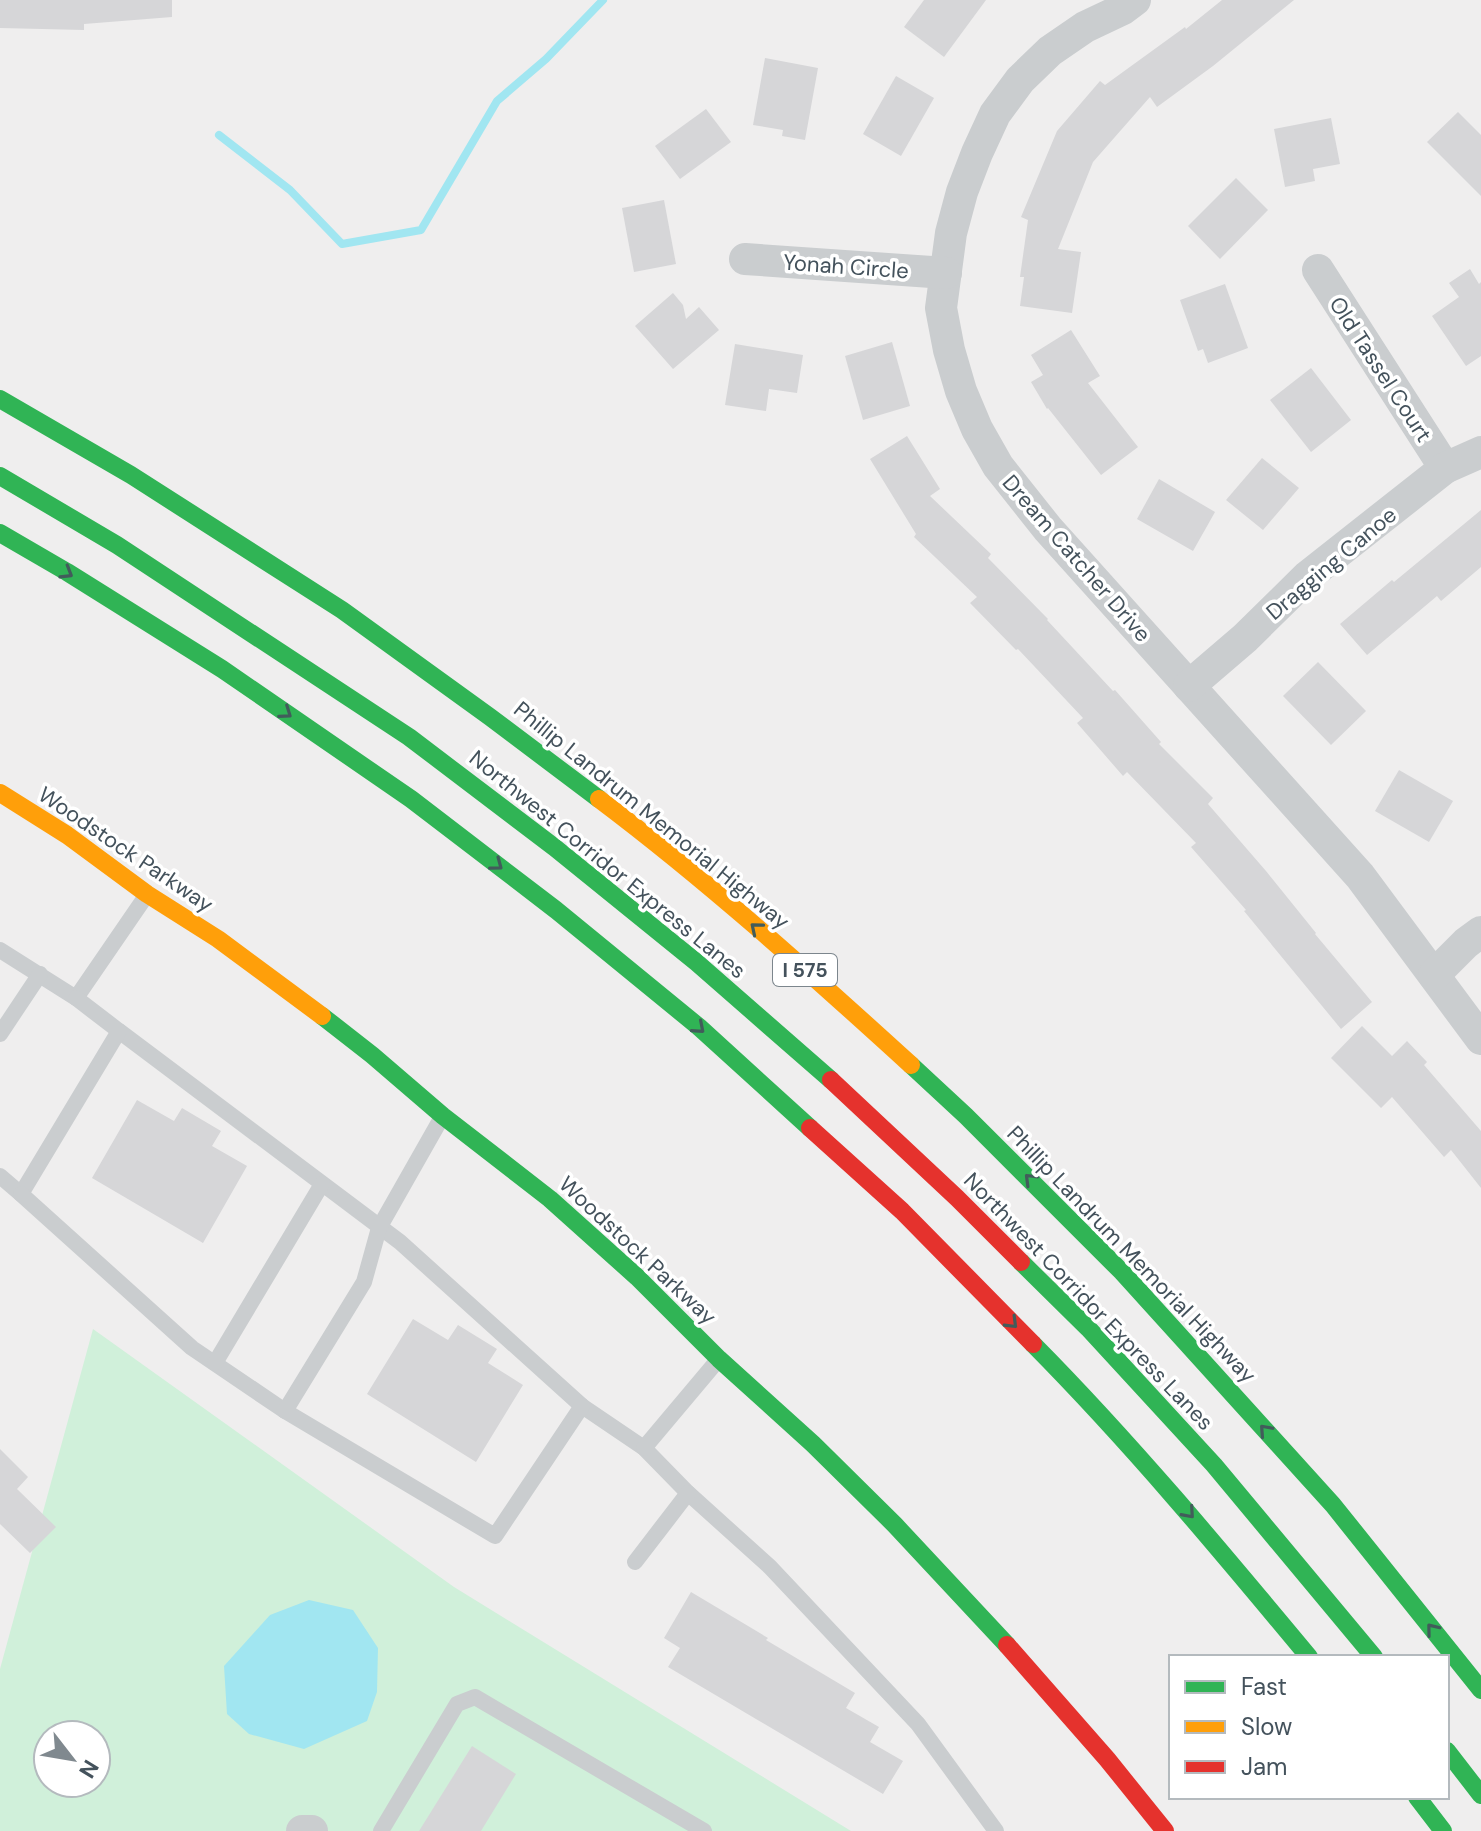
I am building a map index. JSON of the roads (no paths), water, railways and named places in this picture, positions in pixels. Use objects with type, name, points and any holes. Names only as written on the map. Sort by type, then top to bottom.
[{"type":"main road","name":"Phillip Landrum Memorial Highway","points":[[0,399],[131,475],[342,610],[640,830],[806,970],[966,1116],[1122,1272],[1333,1505],[1481,1690]]},
{"type":"main road","name":"Northwest Corridor Express Lanes","points":[[0,476],[117,545],[409,737],[554,847],[696,962],[829,1078],[934,1176],[1088,1328],[1214,1465],[1372,1655]]},
{"type":"main road","points":[[0,533],[222,669],[411,799],[556,910],[699,1027],[902,1211],[1082,1393],[1199,1524],[1307,1655]]},
{"type":"main road","name":"Woodstock Parkway","points":[[0,793],[67,835],[292,993],[550,1199],[637,1277],[895,1525],[971,1605],[1097,1748],[1165,1831]]},
{"type":"main road","points":[[1449,1754],[1481,1795]]},
{"type":"main road","points":[[1419,1799],[1443,1831]]},
{"type":"street","name":"Dream Catcher Drive","points":[[1135,0],[1085,27],[1050,51],[1020,80],[995,114],[977,153],[951,233],[941,308],[949,350],[966,403],[998,466],[1048,529],[1360,876],[1481,1039]]},
{"type":"street","name":"Yonah Circle","points":[[745,259],[946,273]]},
{"type":"street","name":"Old Tassel Court","points":[[1318,270],[1445,468]]},
{"type":"street","name":"Dragging Canoe","points":[[1189,686],[1245,638],[1308,576],[1445,468],[1481,452]]},
{"type":"street","points":[[1434,975],[1481,932]]},
{"type":"lane","points":[[76,998],[147,894]]},
{"type":"lane","points":[[0,950],[76,998],[400,1242],[582,1406],[644,1448],[688,1493],[770,1567],[918,1724],[996,1831]]},
{"type":"lane","points":[[0,1034],[40,974]]},
{"type":"lane","points":[[21,1194],[119,1031]]},
{"type":"lane","points":[[285,1411],[364,1282],[379,1228],[443,1116]]},
{"type":"lane","points":[[0,1176],[192,1348],[285,1411],[495,1536],[582,1406]]},
{"type":"lane","points":[[215,1363],[322,1184]]},
{"type":"lane","points":[[644,1448],[719,1359]]},
{"type":"lane","points":[[635,1562],[688,1493]]},
{"type":"lane","points":[[381,1831],[457,1704],[475,1697],[704,1831]]},
{"type":"water","points":[[309,1600],[353,1610],[378,1648],[377,1692],[367,1721],[304,1749],[249,1734],[227,1714],[224,1666],[270,1615]]},
{"type":"waterway","points":[[219,135],[290,190],[342,244],[421,230],[497,101],[546,59],[603,0]]}]
